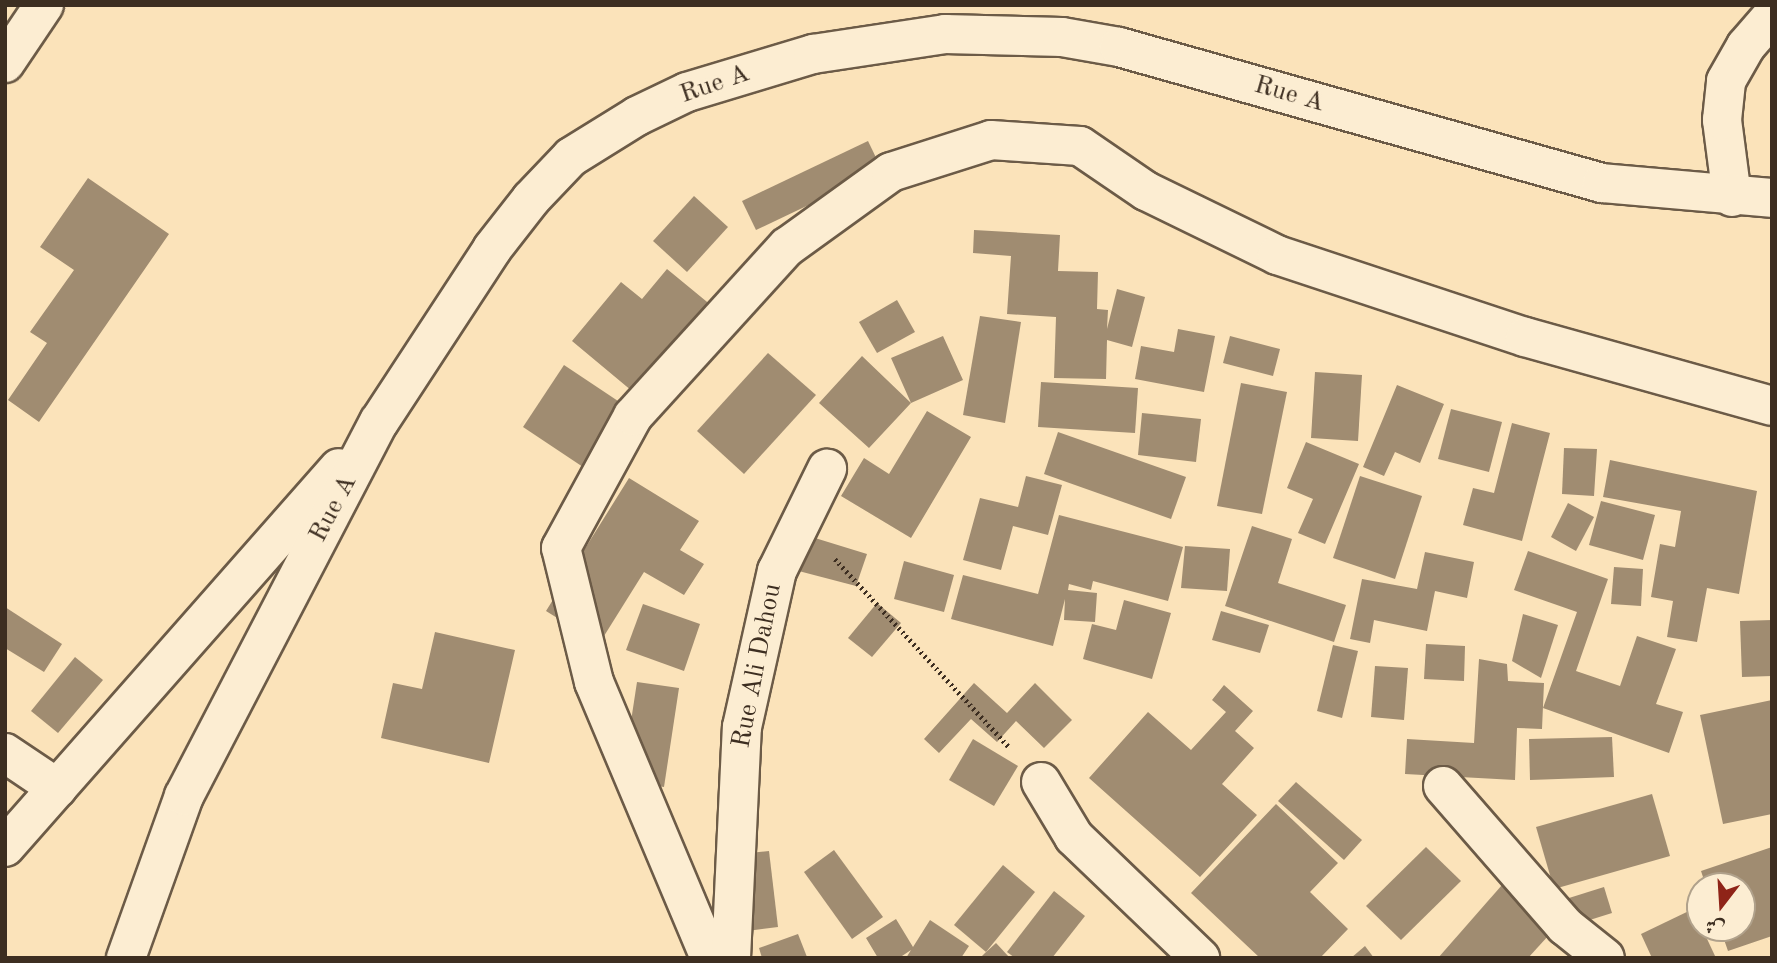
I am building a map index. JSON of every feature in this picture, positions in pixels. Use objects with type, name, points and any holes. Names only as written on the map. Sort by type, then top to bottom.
[{"type":"street","points":[[5,63],[44,5]]},
{"type":"street","points":[[1732,197],[1722,120],[1726,81],[1746,46],[1772,16]]},
{"type":"street","name":"Rue A","points":[[126,958],[184,796],[380,422],[492,249],[571,158],[637,116],[687,92],[813,54],[945,34],[1073,39],[1119,47],[1602,183],[1732,197],[1772,198]]},
{"type":"street","points":[[710,958],[594,682],[561,548],[633,416],[787,247],[891,172],[991,141],[1080,146],[1146,191],[1277,255],[1471,321],[1772,406]]},
{"type":"street","points":[[5,847],[380,422]]},
{"type":"street","name":"Rue Ali Dahou","points":[[731,958],[742,727],[777,571],[827,469]]},
{"type":"street","points":[[5,753],[57,788]]},
{"type":"street","points":[[1041,782],[1073,836],[1200,958]]},
{"type":"street","points":[[1443,786],[1565,926],[1605,958]]},
{"type":"path","points":[[801,523],[1041,782]]},
{"type":"building","points":[[868,141],[882,170],[756,230],[742,201]]},
{"type":"building","points":[[88,178],[169,234],[39,422],[8,400],[47,343],[30,332],[74,270],[40,247]]},
{"type":"building","points":[[694,196],[728,227],[687,272],[653,241]]},
{"type":"building","points":[[974,230],[1060,235],[1058,271],[1098,272],[1097,309],[1108,310],[1107,329],[1117,289],[1145,297],[1132,347],[1107,340],[1106,379],[1054,378],[1056,317],[1007,314],[1011,256],[973,253]]},
{"type":"building","points":[[667,269],[712,306],[638,396],[572,341],[621,282],[642,299]]},
{"type":"building","points":[[897,300],[915,332],[877,353],[859,322]]},
{"type":"building","points":[[980,316],[1021,322],[1005,423],[963,415]]},
{"type":"building","points":[[1178,329],[1215,336],[1204,392],[1135,379],[1141,346],[1174,352]]},
{"type":"building","points":[[943,336],[963,380],[911,403],[891,358]]},
{"type":"building","points":[[1230,336],[1280,349],[1273,376],[1223,363]]},
{"type":"building","points":[[768,353],[816,395],[744,474],[697,431]]},
{"type":"building","points":[[862,356],[911,403],[869,448],[819,403]]},
{"type":"building","points":[[564,365],[627,407],[583,467],[523,427]]},
{"type":"building","points":[[1315,372],[1362,375],[1358,441],[1311,438]]},
{"type":"building","points":[[1041,382],[1138,388],[1135,433],[1038,427]]},
{"type":"building","points":[[1241,383],[1287,392],[1262,514],[1217,506]]},
{"type":"building","points":[[1397,385],[1444,404],[1420,463],[1395,452],[1384,476],[1363,467]]},
{"type":"building","points":[[1451,409],[1502,422],[1489,472],[1438,459]]},
{"type":"building","points":[[927,411],[971,437],[911,538],[841,496],[864,458],[889,474]]},
{"type":"building","points":[[1142,413],[1201,419],[1196,462],[1138,455]]},
{"type":"building","points":[[1512,423],[1550,433],[1522,541],[1463,525],[1473,488],[1494,493]]},
{"type":"building","points":[[1058,432],[1186,477],[1171,519],[1044,474]]},
{"type":"building","points":[[1306,442],[1359,464],[1325,544],[1298,533],[1313,499],[1287,488]]},
{"type":"building","points":[[1564,448],[1597,449],[1594,496],[1562,494]]},
{"type":"building","points":[[1610,460],[1757,491],[1739,594],[1707,588],[1697,642],[1667,637],[1673,601],[1651,597],[1660,544],[1675,547],[1681,511],[1603,497]]},
{"type":"building","points":[[1026,476],[1062,485],[1048,535],[1013,526],[1001,570],[963,560],[980,498],[1018,507]]},
{"type":"building","points":[[1360,476],[1422,496],[1395,579],[1333,558]]},
{"type":"building","points":[[629,478],[699,521],[680,550],[704,564],[684,595],[644,572],[599,644],[546,611]]},
{"type":"building","points":[[1601,501],[1655,515],[1643,560],[1589,545]]},
{"type":"building","points":[[1568,503],[1594,517],[1576,551],[1551,537]]},
{"type":"building","points":[[1059,515],[1183,547],[1168,601],[1093,581],[1091,590],[1069,584],[1068,590],[1097,593],[1095,622],[1064,620],[1065,599],[1053,646],[951,619],[963,575],[1038,594]]},
{"type":"building","points":[[1252,526],[1292,539],[1278,583],[1346,605],[1334,642],[1225,606]]},
{"type":"building","points":[[802,534],[867,554],[856,586],[791,569]]},
{"type":"building","points":[[1185,546],[1230,549],[1227,591],[1181,588]]},
{"type":"building","points":[[1528,551],[1608,579],[1576,671],[1620,686],[1637,636],[1676,649],[1656,704],[1683,712],[1669,753],[1543,708],[1577,612],[1514,590]]},
{"type":"building","points":[[1425,552],[1474,562],[1467,598],[1435,591],[1427,631],[1374,620],[1370,643],[1350,639],[1362,579],[1417,589]]},
{"type":"building","points":[[904,561],[954,575],[944,612],[894,599]]},
{"type":"building","points":[[1614,567],[1643,569],[1641,606],[1611,604]]},
{"type":"building","points":[[1124,600],[1171,613],[1152,679],[1083,659],[1092,624],[1116,630]]},
{"type":"building","points":[[877,603],[901,623],[872,657],[848,638]]},
{"type":"building","points":[[643,604],[700,624],[684,671],[626,650]]},
{"type":"building","points":[[5,607],[62,644],[44,672],[5,648]]},
{"type":"building","points":[[1221,611],[1269,625],[1260,653],[1212,640]]},
{"type":"building","points":[[1523,614],[1558,625],[1541,678],[1512,661]]},
{"type":"building","points":[[1772,620],[1772,676],[1742,677],[1740,621]]},
{"type":"building","points":[[435,632],[515,650],[489,763],[381,738],[393,683],[422,689]]},
{"type":"building","points":[[1426,644],[1465,646],[1464,681],[1424,679]]},
{"type":"building","points":[[1333,645],[1358,651],[1342,718],[1317,711]]},
{"type":"building","points":[[75,657],[103,680],[58,733],[31,711]]},
{"type":"building","points":[[1479,659],[1507,664],[1508,681],[1544,683],[1542,729],[1517,728],[1515,780],[1405,774],[1407,739],[1474,743]]},
{"type":"building","points":[[1375,666],[1408,668],[1404,720],[1371,717]]},
{"type":"building","points":[[637,682],[679,688],[664,787],[622,780]]},
{"type":"building","points":[[974,683],[1007,713],[1035,683],[1072,720],[1044,748],[1016,721],[997,742],[971,719],[939,753],[924,739]]},
{"type":"building","points":[[1224,685],[1253,711],[1235,731],[1254,748],[1222,784],[1257,815],[1200,877],[1089,778],[1148,712],[1191,750],[1226,712],[1212,700]]},
{"type":"building","points":[[1772,700],[1772,814],[1723,824],[1700,715]]},
{"type":"building","points":[[1612,737],[1614,777],[1530,780],[1529,739]]},
{"type":"building","points":[[973,739],[1018,766],[994,806],[949,780]]},
{"type":"building","points":[[1296,782],[1362,840],[1344,860],[1278,801]]},
{"type":"building","points":[[1652,794],[1670,856],[1554,889],[1536,827]]},
{"type":"building","points":[[1276,804],[1338,863],[1310,892],[1348,929],[1320,958],[1260,958],[1191,893]]},
{"type":"building","points":[[1426,847],[1461,881],[1401,940],[1366,906]]},
{"type":"building","points":[[1772,847],[1772,936],[1756,941],[1756,872],[1701,871]]},
{"type":"building","points":[[834,850],[883,917],[852,939],[804,872]]},
{"type":"building","points":[[769,851],[778,927],[747,931],[739,854]]},
{"type":"building","points":[[1003,865],[1035,892],[986,952],[954,925]]},
{"type":"building","points":[[1509,877],[1559,924],[1528,958],[1438,958]]},
{"type":"building","points":[[1604,887],[1612,913],[1577,924],[1569,898]]},
{"type":"building","points":[[1054,891],[1085,916],[1052,958],[1015,958],[1007,952]]},
{"type":"building","points":[[1686,912],[1686,942],[1708,942],[1716,958],[1652,958],[1641,934]]},
{"type":"building","points":[[896,919],[913,947],[930,920],[969,946],[961,958],[906,958],[911,950],[899,958],[878,958],[866,938]]},
{"type":"building","points":[[798,934],[807,957],[762,958],[759,948]]},
{"type":"building","points":[[1725,942],[1754,942],[1728,951]]},
{"type":"building","points":[[996,943],[1010,958],[980,958],[985,953]]},
{"type":"building","points":[[1365,946],[1374,958],[1351,958]]}]
